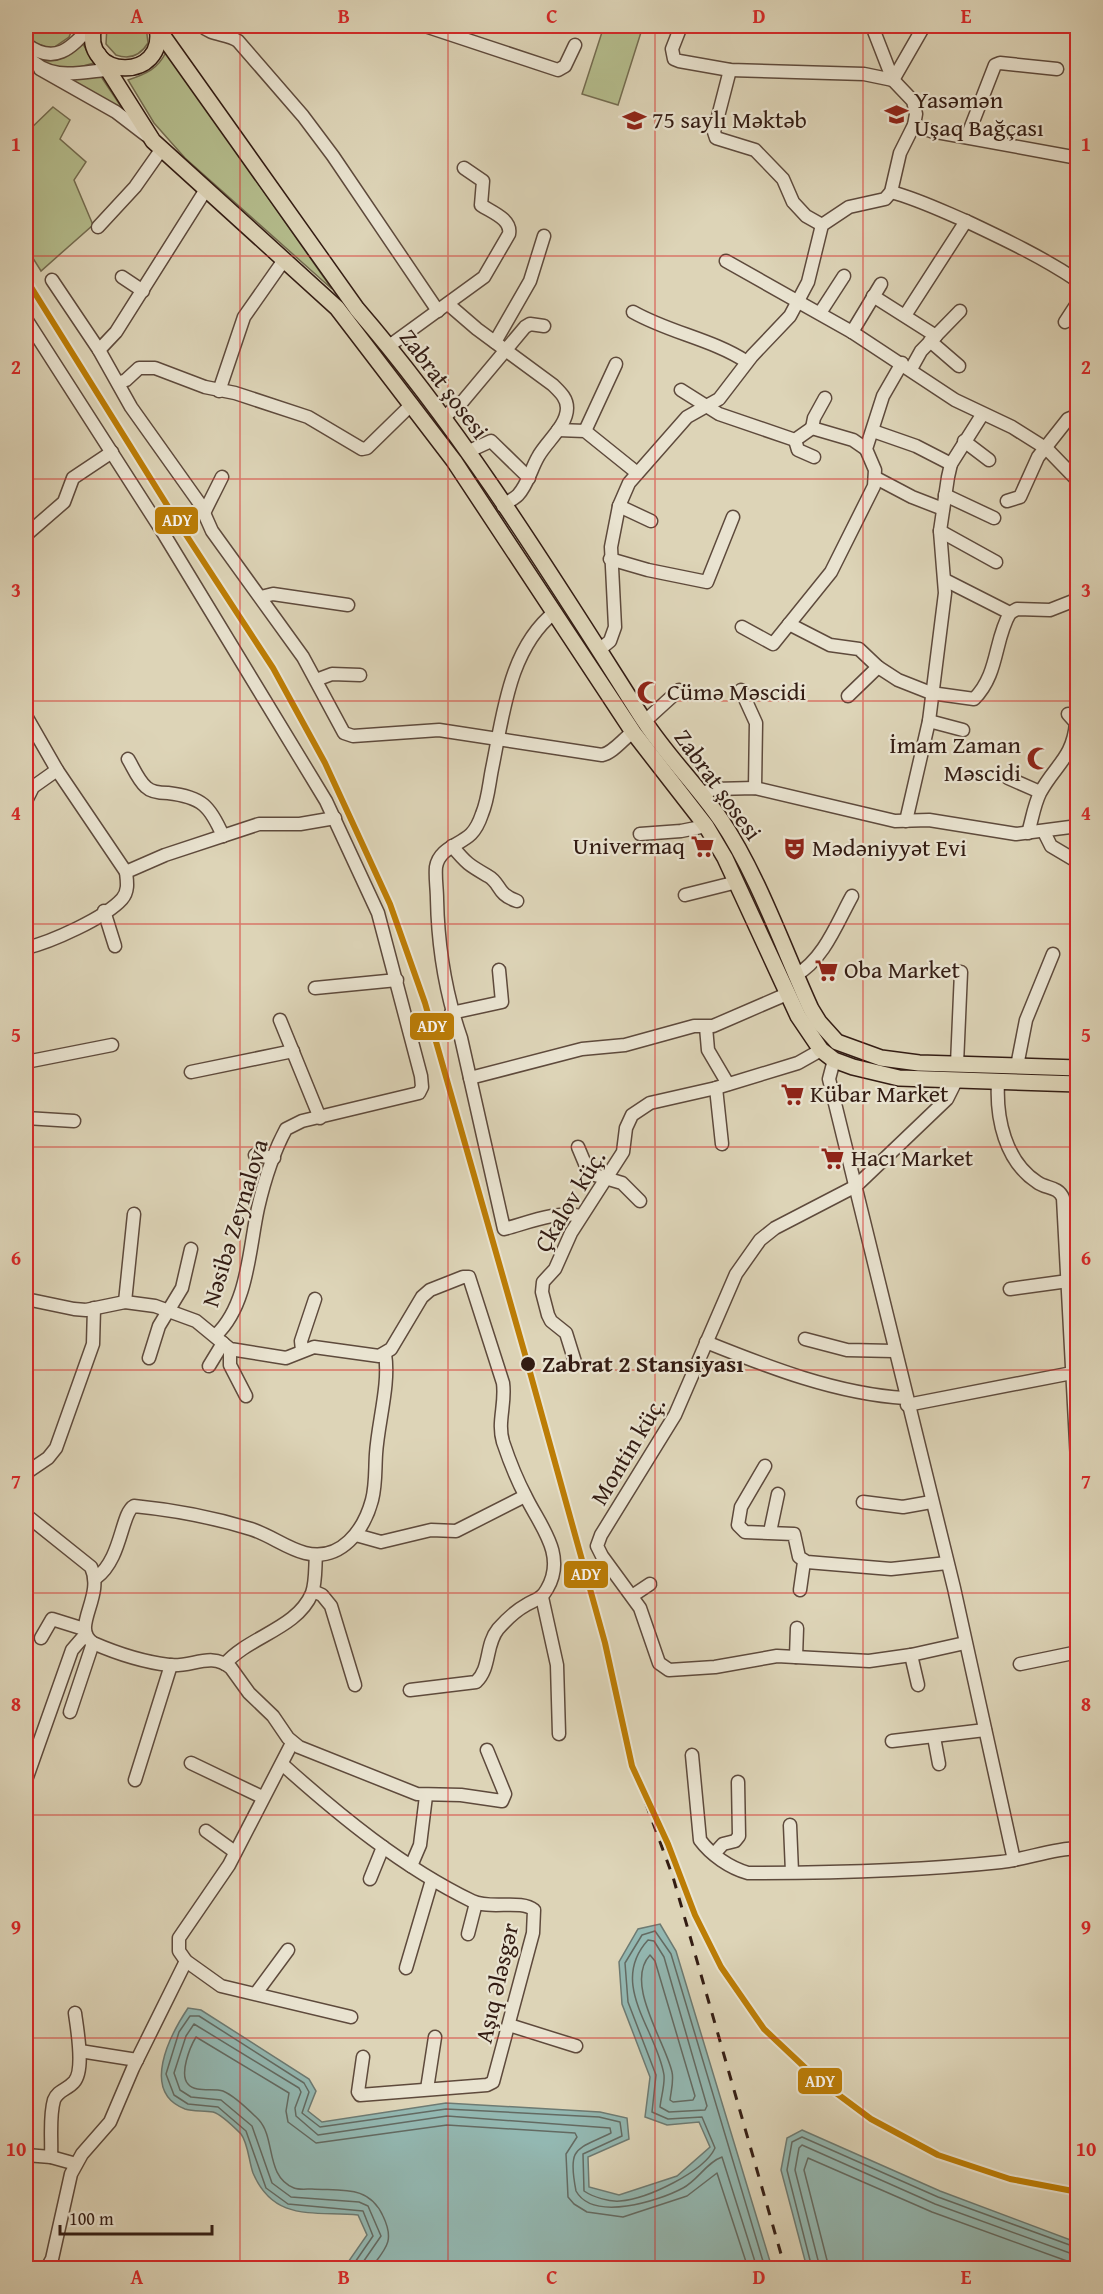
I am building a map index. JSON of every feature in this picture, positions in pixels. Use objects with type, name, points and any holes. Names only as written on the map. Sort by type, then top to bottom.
[{"type":"main road","points":[[89,29],[98,54],[113,69],[138,66],[152,55],[157,47],[158,27]]},
{"type":"main road","name":"Zabrat şosesi","points":[[158,27],[357,309],[389,346],[467,452],[599,650],[639,727],[700,794],[739,850],[819,1022],[845,1046],[902,1062],[1077,1068]]},
{"type":"main road","name":"Zabrat şosesi","points":[[113,69],[157,146],[337,308],[412,404],[491,514],[585,658],[639,727],[706,826],[737,882],[787,994],[805,1029],[821,1050],[834,1060],[853,1067],[899,1077],[998,1083],[1077,1084]]},
{"type":"main road","points":[[585,658],[599,650]]},
{"type":"street","points":[[202,26],[211,33],[232,37],[238,41],[303,116],[443,307],[507,348],[564,396],[567,412],[558,430],[541,450],[518,495],[502,506]]},
{"type":"street","points":[[425,26],[558,70],[565,66],[574,45]]},
{"type":"street","points":[[681,26],[672,49],[674,59],[730,70],[864,74],[893,80]]},
{"type":"street","points":[[599,650],[610,641],[615,627],[610,559],[619,506],[636,472],[687,417],[708,407],[718,399],[747,362],[786,321],[799,302],[808,282],[822,225],[849,207],[880,201],[891,192],[900,153],[914,125],[916,114],[913,101],[893,80],[872,26]]},
{"type":"street","points":[[893,80],[924,26]]},
{"type":"street","points":[[26,44],[41,54],[57,54],[68,48],[89,29]]},
{"type":"street","points":[[26,55],[40,69],[116,112],[157,146],[135,187],[98,227]]},
{"type":"street","points":[[967,137],[995,65],[1000,63],[1057,69]]},
{"type":"street","points":[[40,69],[60,74],[113,69]]},
{"type":"street","points":[[730,70],[714,132],[716,138],[755,150],[783,179],[793,202],[807,216],[822,225]]},
{"type":"street","points":[[914,125],[1077,158]]},
{"type":"street","points":[[389,346],[484,277],[510,228],[507,222],[481,205],[483,181],[464,168]]},
{"type":"street","points":[[99,350],[116,332],[205,191]]},
{"type":"street","points":[[891,192],[914,197],[1040,256],[1077,281]]},
{"type":"street","points":[[906,314],[966,221]]},
{"type":"street","points":[[495,342],[530,281],[544,236]]},
{"type":"street","points":[[219,391],[244,317],[284,260]]},
{"type":"street","points":[[726,261],[852,332],[955,400],[982,415],[1006,424],[1047,449],[1077,481]]},
{"type":"street","points":[[820,313],[844,276]]},
{"type":"street","points":[[122,277],[143,291]]},
{"type":"street","points":[[52,280],[99,350],[130,407],[204,513],[212,531],[303,657],[340,729],[348,735],[421,730],[498,738],[602,755],[611,752],[619,741],[639,727],[678,690]]},
{"type":"street","points":[[852,332],[880,284]]},
{"type":"street","points":[[873,296],[906,314],[959,366]]},
{"type":"street","points":[[1065,322],[1077,302]]},
{"type":"street","points":[[866,449],[883,396],[906,366],[960,311]]},
{"type":"street","points":[[633,312],[673,331],[717,344],[747,362]]},
{"type":"street","name":"Nəsibə Zeynalova","points":[[26,319],[112,452],[308,768],[335,818],[378,913],[421,1076],[421,1091],[302,1121],[286,1129],[263,1188],[237,1303],[227,1323],[223,1342],[209,1366]]},
{"type":"street","points":[[443,418],[464,401],[525,327],[530,324],[544,326]]},
{"type":"street","points":[[585,431],[616,364]]},
{"type":"street","points":[[118,383],[126,380],[139,368],[146,366],[219,391],[235,393],[308,417],[362,449],[367,448],[412,404]]},
{"type":"street","points":[[681,390],[708,407],[795,440]]},
{"type":"street","points":[[795,440],[812,428],[825,398]]},
{"type":"street","points":[[906,821],[928,721],[945,580],[940,531],[945,495],[951,464],[982,415]]},
{"type":"street","points":[[1007,501],[1020,497],[1031,470],[1068,419],[1077,415]]},
{"type":"street","points":[[812,428],[853,440],[866,449],[876,478],[912,497],[943,509]]},
{"type":"street","points":[[558,430],[585,431],[636,472]]},
{"type":"street","points":[[873,431],[916,447],[951,464]]},
{"type":"street","points":[[795,440],[798,450],[814,457]]},
{"type":"street","points":[[467,452],[491,441],[528,478]]},
{"type":"street","points":[[964,441],[989,460]]},
{"type":"street","points":[[26,535],[64,502],[73,478],[112,452]]},
{"type":"street","points":[[204,513],[222,477]]},
{"type":"street","points":[[742,627],[773,644],[831,572],[876,478]]},
{"type":"street","points":[[945,495],[994,518]]},
{"type":"street","points":[[619,506],[651,521]]},
{"type":"street","points":[[610,559],[707,582],[733,517]]},
{"type":"street","points":[[940,531],[996,562]]},
{"type":"street","points":[[945,580],[1010,613]]},
{"type":"street","points":[[261,597],[273,594],[348,605]]},
{"type":"street","points":[[789,624],[830,645],[859,649],[878,667],[898,680],[931,693],[975,699],[982,691],[996,663],[1006,620],[1010,613],[1017,609],[1050,610],[1077,599]]},
{"type":"street","points":[[555,612],[536,629],[518,662],[498,738],[483,813],[471,834],[441,855],[436,866],[437,918],[440,956],[451,1013],[461,1038],[504,1229],[556,1216],[569,1214],[581,1216]]},
{"type":"street","points":[[848,696],[878,667]]},
{"type":"street","points":[[316,680],[332,674],[360,675]]},
{"type":"street","points":[[741,690],[756,723],[755,788]]},
{"type":"street","points":[[1028,833],[1041,792],[1069,754],[1074,740],[1076,723],[1068,714]]},
{"type":"street","points":[[26,716],[31,739],[57,770],[126,872],[126,893],[120,902],[52,940],[26,948]]},
{"type":"street","points":[[928,721],[963,730]]},
{"type":"street","points":[[128,759],[145,786],[151,790],[185,795],[203,803],[213,812],[223,836]]},
{"type":"street","points":[[26,796],[41,779],[57,770]]},
{"type":"street","points":[[1008,778],[1041,792]]},
{"type":"street","points":[[700,794],[714,789],[755,788],[894,821],[929,820],[1016,834],[1077,826]]},
{"type":"street","points":[[126,872],[259,824],[300,824],[335,818]]},
{"type":"street","points":[[640,834],[681,831],[706,826]]},
{"type":"street","points":[[1044,832],[1051,846],[1077,862]]},
{"type":"street","points":[[452,846],[470,867],[491,878],[501,893],[517,901]]},
{"type":"street","points":[[685,895],[737,882]]},
{"type":"street","points":[[796,975],[809,968],[818,957],[852,896]]},
{"type":"street","points":[[104,911],[115,946]]},
{"type":"street","points":[[1017,1066],[1026,1020],[1053,954]]},
{"type":"street","points":[[451,1013],[501,1002],[499,970]]},
{"type":"street","points":[[957,1064],[961,972]]},
{"type":"street","points":[[315,988],[397,980]]},
{"type":"street","points":[[470,1078],[582,1049],[615,1047],[686,1027],[706,1027],[723,1023],[787,994]]},
{"type":"street","points":[[280,1020],[320,1118]]},
{"type":"street","points":[[706,1027],[708,1050],[722,1086],[722,1144]]},
{"type":"street","points":[[26,1062],[112,1045]]},
{"type":"street","name":"Çkalov küç.","points":[[575,1362],[566,1333],[551,1321],[548,1315],[542,1292],[543,1282],[560,1260],[570,1233],[623,1152],[628,1122],[639,1109],[650,1103],[722,1086],[798,1063],[821,1050]]},
{"type":"street","points":[[191,1072],[293,1051]]},
{"type":"street","points":[[834,1060],[829,1079],[947,1563],[1014,1860]]},
{"type":"street","name":"Montin küç.","points":[[956,1081],[947,1099],[856,1186],[776,1228],[760,1240],[736,1274],[675,1415],[598,1541],[602,1556],[632,1596],[644,1619],[659,1663],[669,1670],[715,1667],[766,1657],[853,1661],[911,1655],[965,1643]]},
{"type":"street","points":[[998,1083],[998,1113],[1011,1151],[1023,1170],[1033,1180],[1061,1193],[1068,1281],[1074,1320],[1072,1373],[1077,1480]]},
{"type":"street","points":[[26,1118],[74,1121]]},
{"type":"street","points":[[578,1147],[586,1166],[595,1175],[622,1183],[640,1201]]},
{"type":"street","points":[[255,1155],[274,1158]]},
{"type":"street","points":[[125,1302],[134,1214]]},
{"type":"street","points":[[149,1358],[159,1326],[182,1288],[191,1249]]},
{"type":"street","points":[[26,1299],[75,1309],[125,1302],[168,1310],[196,1321],[223,1342],[286,1358],[314,1347],[370,1356],[385,1354],[399,1339],[422,1297],[446,1283],[469,1277],[503,1383],[505,1401],[500,1425],[503,1441],[525,1496],[552,1545],[552,1574],[542,1597],[557,1665],[559,1734]]},
{"type":"street","points":[[1010,1289],[1068,1281]]},
{"type":"street","points":[[302,1350],[301,1341],[315,1299]]},
{"type":"street","points":[[26,1473],[48,1458],[56,1448],[93,1344],[96,1322],[94,1308]]},
{"type":"street","points":[[805,1339],[847,1350],[894,1351]]},
{"type":"street","points":[[223,1342],[230,1365],[246,1396]]},
{"type":"street","points":[[706,1342],[840,1388],[906,1401],[1072,1373]]},
{"type":"street","points":[[96,1578],[108,1567],[118,1549],[127,1512],[134,1506],[202,1515],[254,1530],[294,1549],[316,1555],[343,1548],[356,1535],[372,1500],[378,1426],[387,1374],[385,1354]]},
{"type":"street","points":[[765,1466],[741,1508],[738,1525],[745,1532],[794,1534],[797,1553],[804,1562],[800,1590]]},
{"type":"street","points":[[770,1532],[778,1494]]},
{"type":"street","points":[[356,1535],[381,1542],[431,1530],[456,1531],[525,1496]]},
{"type":"street","points":[[863,1502],[903,1507],[931,1502]]},
{"type":"street","points":[[26,1515],[80,1557],[91,1567],[96,1578],[87,1636],[70,1712]]},
{"type":"street","points":[[225,1664],[239,1650],[294,1616],[313,1591],[316,1555]]},
{"type":"street","points":[[804,1562],[891,1569],[947,1563]]},
{"type":"street","points":[[632,1596],[650,1584]]},
{"type":"street","points":[[313,1591],[322,1595],[331,1606],[355,1685]]},
{"type":"street","points":[[410,1690],[476,1682],[486,1666],[490,1644],[496,1630],[518,1610],[542,1597]]},
{"type":"street","points":[[41,1638],[52,1618],[87,1636],[171,1665],[212,1659],[225,1664],[273,1716],[292,1743],[426,1796],[461,1795],[495,1800],[505,1799],[487,1750]]},
{"type":"street","points":[[796,1657],[797,1628]]},
{"type":"street","points":[[26,1780],[28,1761],[72,1650],[87,1636]]},
{"type":"street","points":[[1020,1664],[1077,1652]]},
{"type":"street","points":[[911,1655],[918,1685]]},
{"type":"street","points":[[135,1780],[171,1665]]},
{"type":"street","points":[[892,1741],[985,1730]]},
{"type":"street","points":[[934,1737],[939,1764]]},
{"type":"street","points":[[292,1743],[235,1852],[179,1938],[179,1951],[186,1960],[221,1986],[257,1992],[351,2017]]},
{"type":"street","points":[[692,1755],[700,1840],[714,1854],[736,1869],[748,1873],[912,1869],[1014,1860],[1058,1849],[1077,1848]]},
{"type":"street","points":[[191,1763],[262,1797]]},
{"type":"street","name":"Aşıq Ələsgər","points":[[282,1764],[383,1847],[432,1880],[476,1903],[525,1905],[534,1910],[533,1932],[493,2082],[487,2085],[360,2095],[358,2092],[363,2056]]},
{"type":"street","points":[[714,1854],[723,1844],[735,1841],[739,1836],[738,1782]]},
{"type":"street","points":[[411,1866],[420,1845],[426,1796]]},
{"type":"street","points":[[790,1825],[792,1872]]},
{"type":"street","points":[[206,1831],[235,1852]]},
{"type":"street","points":[[370,1879],[383,1847]]},
{"type":"street","points":[[405,1968],[432,1880]]},
{"type":"street","points":[[468,1934],[476,1903]]},
{"type":"street","points":[[257,1992],[288,1950]]},
{"type":"street","points":[[47,2268],[76,2164],[110,2122],[137,2060],[186,1960]]},
{"type":"street","points":[[51,2157],[54,2102],[58,2093],[72,2085],[77,2078],[80,2051],[75,2013]]},
{"type":"street","points":[[509,2025],[576,2046]]},
{"type":"street","points":[[427,2089],[435,2037]]},
{"type":"street","points":[[80,2051],[137,2060]]},
{"type":"street","points":[[26,2155],[51,2157],[76,2164]]},
{"type":"green space","points":[[26,26],[70,26],[72,30],[69,37],[53,48],[41,46],[32,41],[26,35]]},
{"type":"green space","points":[[107,26],[146,26],[148,43],[134,56],[116,55],[106,44]]},
{"type":"green space","points":[[604,26],[643,26],[618,105],[582,94]]},
{"type":"green space","points":[[83,44],[94,63],[76,68],[52,69],[40,60],[63,58]]},
{"type":"green space","points":[[166,52],[332,289],[185,158],[154,123],[128,80],[151,70]]},
{"type":"green space","points":[[100,75],[122,108],[72,82],[73,79]]},
{"type":"green space","points":[[53,107],[70,120],[60,139],[86,162],[74,180],[93,225],[41,271],[26,247],[26,133]]},
{"type":"water","points":[[660,1924],[676,1951],[772,2268],[344,2268],[367,2235],[358,2215],[296,2211],[272,2200],[262,2189],[253,2173],[241,2134],[216,2113],[185,2109],[171,2101],[164,2090],[161,2077],[167,2047],[188,2008],[201,2010],[309,2079],[316,2091],[308,2111],[322,2122],[446,2103],[600,2112],[627,2118],[629,2139],[588,2157],[589,2187],[619,2195],[677,2176],[710,2147],[699,2122],[667,2125],[645,2117],[650,2077],[622,2004],[619,1962],[638,1929]]},
{"type":"water","points":[[802,2130],[940,2191],[1076,2242],[1077,2268],[807,2268],[781,2170],[787,2138]]},
{"type":"railway","points":[[632,1766],[673,1877],[785,2268]]},
{"type":"transit line","name":"ADY","points":[[26,279],[177,521],[273,668],[325,763],[390,904],[425,1003],[528,1365],[605,1643],[632,1766],[668,1844],[695,1915],[721,1967],[764,2029],[816,2078],[871,2119],[938,2155],[1010,2179],[1078,2192]]},
{"type":"place","name":"Yasəmən Uşaq Bağçası","points":[[896,114]]},
{"type":"place","name":"75 saylı Məktəb","points":[[634,120]]},
{"type":"place","name":"Cümə Məscidi","points":[[649,692]]},
{"type":"place","name":"İmam Zaman Məscidi","points":[[1039,759]]},
{"type":"place","name":"Univermaq","points":[[703,846]]},
{"type":"place","name":"Mədəniyyət Evi","points":[[794,848]]},
{"type":"place","name":"Oba Market","points":[[826,970]]},
{"type":"place","name":"Kübar Market","points":[[792,1094]]},
{"type":"place","name":"Hacı Market","points":[[833,1158]]},
{"type":"place","name":"Zabrat 2 Stansiyası","points":[[528,1364]]}]
